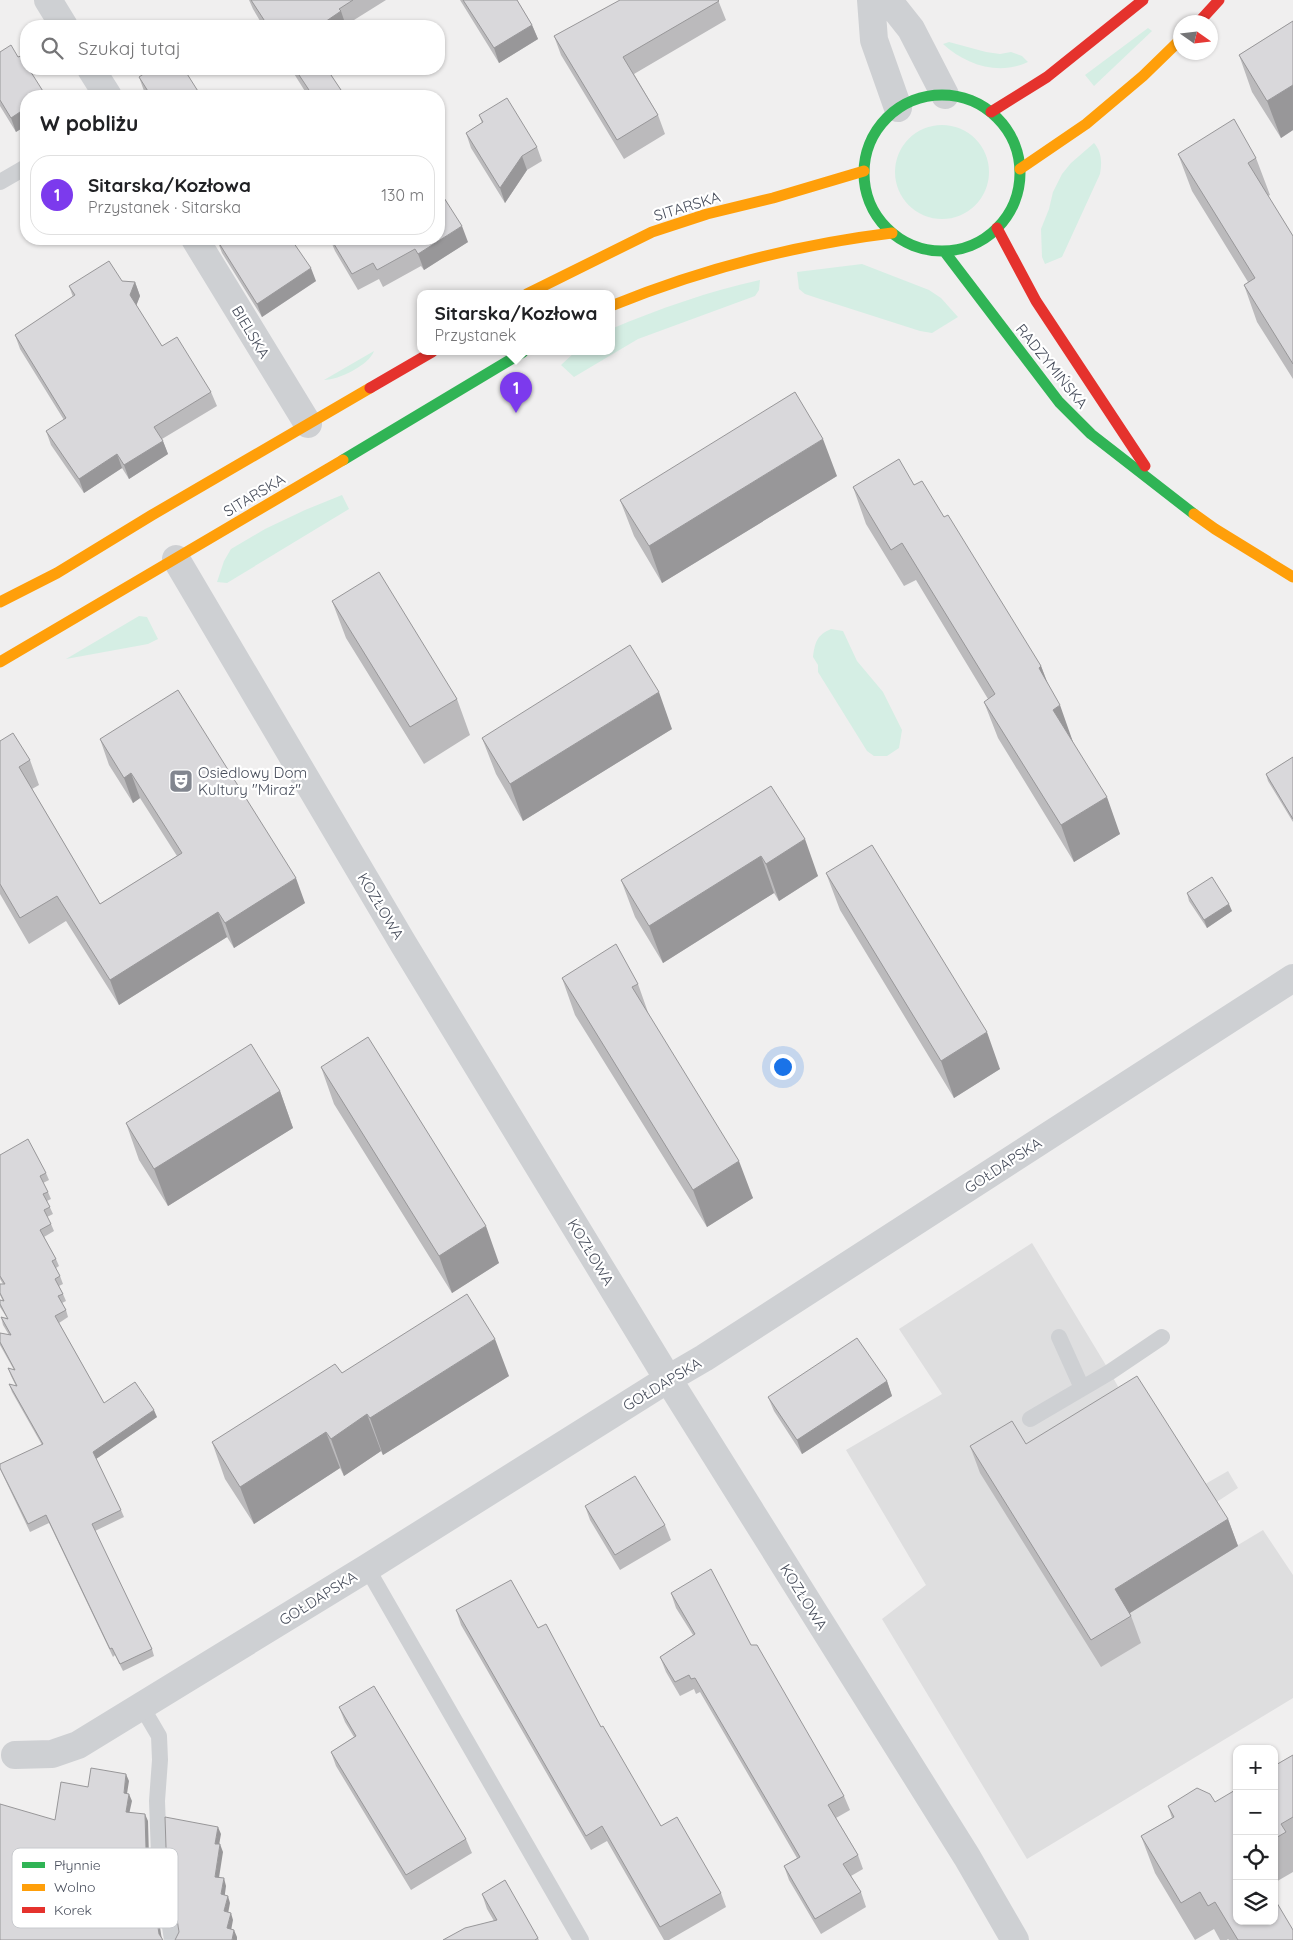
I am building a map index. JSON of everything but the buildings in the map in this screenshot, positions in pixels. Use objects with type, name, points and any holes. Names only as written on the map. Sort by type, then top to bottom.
[{"type":"street","points":[[48,0],[60,20]]},
{"type":"street","points":[[871,0],[874,40],[898,108]]},
{"type":"street","points":[[888,0],[911,29],[945,95]]},
{"type":"street","points":[[991,112],[1047,77],[1143,0]]},
{"type":"street","points":[[1205,15],[1219,0]]},
{"type":"street","points":[[1020,169],[1086,124],[1143,76],[1173,47]]},
{"type":"street","points":[[95,75],[104,90]]},
{"type":"street","points":[[945,95],[961,97],[977,103],[991,112],[1006,128],[1015,147],[1020,169],[1018,190],[1010,211],[997,228],[981,240],[963,248],[944,251],[926,249],[908,243],[892,233],[876,216],[867,194],[864,171],[868,147],[880,125],[898,108],[920,98],[945,95]]},
{"type":"street","name":"SITARSKA","points":[[535,290],[652,232],[707,214],[772,198],[864,171]]},
{"type":"street","name":"RADZYMIŃSKA","points":[[997,228],[1041,308],[1096,394],[1156,482]]},
{"type":"street","points":[[615,304],[643,292],[709,270],[784,251],[892,233]]},
{"type":"street","name":"BIELSKA","points":[[199,245],[308,424]]},
{"type":"street","name":"RADZYMIŃSKA","points":[[944,251],[1059,402],[1091,434],[1215,529],[1293,578]]},
{"type":"street","points":[[0,602],[57,573],[152,515],[427,355]]},
{"type":"street","name":"SITARSKA","points":[[0,662],[518,355]]},
{"type":"street","name":"KOZŁOWA","points":[[176,559],[404,945],[668,1378],[962,1849],[1015,1940]]},
{"type":"street","name":"GOŁDAPSKA","points":[[15,1755],[52,1754],[78,1745],[367,1568],[668,1378],[720,1348],[1293,978]]},
{"type":"lane","points":[[0,182],[20,170]]},
{"type":"lane","points":[[1059,1337],[1082,1388]]},
{"type":"lane","points":[[1030,1419],[1162,1337]]},
{"type":"lane","points":[[367,1568],[581,1940]]},
{"type":"lane","points":[[142,1706],[159,1736],[160,1760],[157,1801],[159,1848]]},
{"type":"shaded area","points":[[1032,1243],[1132,1412],[1200,1487],[1228,1471],[1238,1488],[1212,1505],[1238,1545],[1263,1530],[1293,1575],[1293,1698],[1027,1859],[882,1619],[926,1585],[846,1450],[942,1394],[899,1329]]},
{"type":"green space","points":[[1148,28],[1152,31],[1094,86],[1085,75]]},
{"type":"green space","points":[[949,42],[986,52],[1000,54],[1011,52],[1022,56],[1028,62],[1006,68],[983,66],[962,58],[943,44]]},
{"type":"green space","points":[[933,125],[951,125],[976,138],[986,154],[989,172],[986,190],[976,206],[951,219],[933,219],[908,206],[895,181],[895,163],[908,138]]},
{"type":"green space","points":[[1094,143],[1099,150],[1101,158],[1100,174],[1062,257],[1045,264],[1042,257],[1041,229],[1053,192],[1062,174],[1071,163]]},
{"type":"green space","points":[[862,264],[929,290],[941,298],[958,317],[932,333],[920,331],[805,294],[799,289],[797,272]]},
{"type":"green space","points":[[760,280],[759,290],[755,296],[638,339],[615,353],[615,327],[647,314],[722,289]]},
{"type":"green space","points":[[374,351],[366,361],[353,371],[324,380]]},
{"type":"green space","points":[[572,355],[611,355],[574,377],[561,365]]},
{"type":"green space","points":[[342,495],[349,509],[227,583],[217,582],[224,561],[231,549],[265,529]]},
{"type":"green space","points":[[139,616],[147,617],[158,639],[148,644],[66,659]]},
{"type":"green space","points":[[831,629],[843,631],[857,661],[883,692],[902,730],[899,748],[887,756],[874,756],[867,751],[818,672],[818,665],[813,657],[816,643],[823,634]]},
{"type":"traffic: fast","points":[[942,95],[972,101],[997,118],[1014,143],[1020,173],[1014,203],[997,228],[972,245],[942,251],[912,245],[887,228],[870,203],[864,173],[870,143],[887,118],[912,101],[942,95]]},
{"type":"traffic: fast","points":[[944,251],[1059,402],[1091,434],[1194,514]]},
{"type":"traffic: fast","points":[[343,460],[518,355]]},
{"type":"traffic: slow","points":[[1020,169],[1086,124],[1143,76],[1173,47]]},
{"type":"traffic: slow","points":[[535,290],[652,232],[707,214],[773,198],[864,171]]},
{"type":"traffic: slow","points":[[615,304],[680,281],[749,260],[820,244],[892,233]]},
{"type":"traffic: slow","points":[[0,602],[57,573],[152,515],[370,388]]},
{"type":"traffic: slow","points":[[0,662],[343,460]]},
{"type":"traffic: slow","points":[[1194,514],[1293,577]]},
{"type":"traffic: jam","points":[[991,112],[1047,77],[1143,0]]},
{"type":"traffic: jam","points":[[1205,15],[1219,0]]},
{"type":"traffic: jam","points":[[997,228],[1036,301],[1145,466]]},
{"type":"traffic: jam","points":[[370,388],[427,355]]},
{"type":"place","name":"Sitarska/Kozłowa","points":[[516,413]]},
{"type":"place","name":"Osiedlowy Dom Kultury \"Miraż\"","points":[[181,781]]}]
